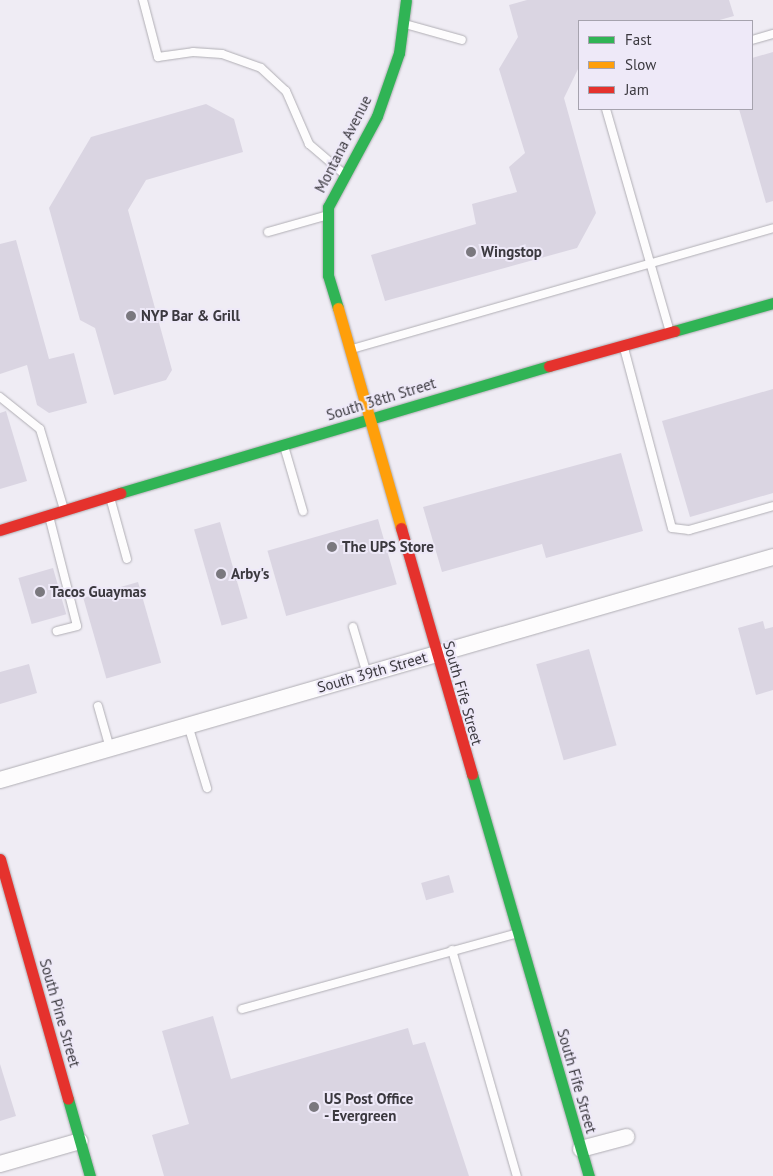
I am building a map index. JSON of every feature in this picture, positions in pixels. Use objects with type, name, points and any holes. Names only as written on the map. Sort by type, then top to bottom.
[{"type":"street","name":"Montana Avenue","points":[[327,215],[343,173],[377,116],[399,53],[406,0]]},
{"type":"street","name":"South Fife Street","points":[[327,215],[328,275],[436,654],[589,1176]]},
{"type":"street","name":"South 38th Street","points":[[0,530],[369,418],[670,330],[773,303]]},
{"type":"street","name":"South 39th Street","points":[[0,780],[773,557]]},
{"type":"street","name":"South Pine Street","points":[[0,859],[90,1176]]},
{"type":"street","points":[[581,1149],[626,1137]]},
{"type":"street","points":[[0,1164],[80,1141]]},
{"type":"lane","points":[[143,0],[158,57],[193,52],[222,54],[261,68],[286,91],[312,148],[343,173]]},
{"type":"lane","points":[[403,23],[462,40]]},
{"type":"lane","points":[[753,40],[773,34]]},
{"type":"lane","points":[[606,110],[670,330]]},
{"type":"lane","points":[[268,232],[327,215]]},
{"type":"lane","points":[[350,350],[773,228]]},
{"type":"lane","points":[[623,344],[672,528],[689,530],[773,506]]},
{"type":"lane","points":[[0,397],[40,429],[64,510]]},
{"type":"lane","points":[[284,444],[303,511]]},
{"type":"lane","points":[[109,497],[127,559]]},
{"type":"lane","points":[[49,515],[77,626],[57,631]]},
{"type":"lane","points":[[353,627],[366,674]]},
{"type":"lane","points":[[98,706],[110,748]]},
{"type":"lane","points":[[188,725],[206,788]]},
{"type":"lane","points":[[242,1010],[517,933]]},
{"type":"lane","points":[[452,950],[517,1176]]},
{"type":"building","points":[[527,0],[729,0],[734,16],[720,20],[578,20],[578,69],[564,98],[596,213],[577,248],[385,301],[371,255],[476,224],[472,204],[517,192],[509,167],[525,153],[499,69],[518,37],[509,5]]},
{"type":"building","points":[[773,52],[773,201],[766,203],[739,110],[753,110],[753,58]]},
{"type":"building","points":[[206,104],[234,119],[243,152],[146,180],[128,210],[172,370],[166,380],[114,395],[95,328],[80,320],[49,208],[91,137]]},
{"type":"building","points":[[16,240],[49,359],[74,353],[87,403],[49,413],[37,405],[27,365],[0,374],[0,244]]},
{"type":"building","points":[[773,389],[773,493],[690,517],[662,421]]},
{"type":"building","points":[[6,411],[27,481],[0,489],[0,413]]},
{"type":"building","points":[[621,453],[643,531],[546,558],[542,544],[442,572],[423,507]]},
{"type":"building","points":[[378,519],[397,584],[286,616],[267,551]]},
{"type":"building","name":"Arby's","points":[[220,522],[248,618],[222,626],[194,529]]},
{"type":"building","points":[[53,568],[66,614],[32,624],[18,578]]},
{"type":"building","points":[[138,582],[161,663],[106,678],[83,598]]},
{"type":"building","points":[[763,621],[765,629],[773,627],[773,690],[756,695],[738,628]]},
{"type":"building","points":[[589,649],[617,745],[564,760],[536,664]]},
{"type":"building","points":[[29,664],[37,693],[0,704],[0,672]]},
{"type":"building","points":[[449,875],[454,892],[426,900],[421,883]]},
{"type":"building","name":"US Post Office - Evergreen","points":[[213,1016],[231,1079],[408,1028],[413,1045],[425,1042],[469,1176],[164,1176],[152,1135],[189,1124],[162,1031]]},
{"type":"building","points":[[0,1064],[16,1116],[0,1121]]},
{"type":"traffic: fast","points":[[338,308],[328,275],[328,207],[377,116],[399,53],[406,0]]},
{"type":"traffic: fast","points":[[674,331],[773,303]]},
{"type":"traffic: fast","points":[[120,493],[549,366]]},
{"type":"traffic: fast","points":[[472,774],[589,1176]]},
{"type":"traffic: fast","points":[[68,1099],[90,1176]]},
{"type":"traffic: slow","points":[[338,308],[401,528]]},
{"type":"traffic: jam","points":[[549,366],[674,331]]},
{"type":"traffic: jam","points":[[0,530],[120,493]]},
{"type":"traffic: jam","points":[[401,528],[472,774]]},
{"type":"traffic: jam","points":[[0,859],[68,1099]]},
{"type":"place","name":"Wingstop","points":[[471,252]]},
{"type":"place","name":"NYP Bar & Grill","points":[[131,316]]},
{"type":"place","name":"The UPS Store","points":[[332,547]]},
{"type":"place","name":"Arby's","points":[[221,574]]},
{"type":"place","name":"Tacos Guaymas","points":[[40,592]]},
{"type":"place","name":"US Post Office - Evergreen","points":[[314,1107]]}]
